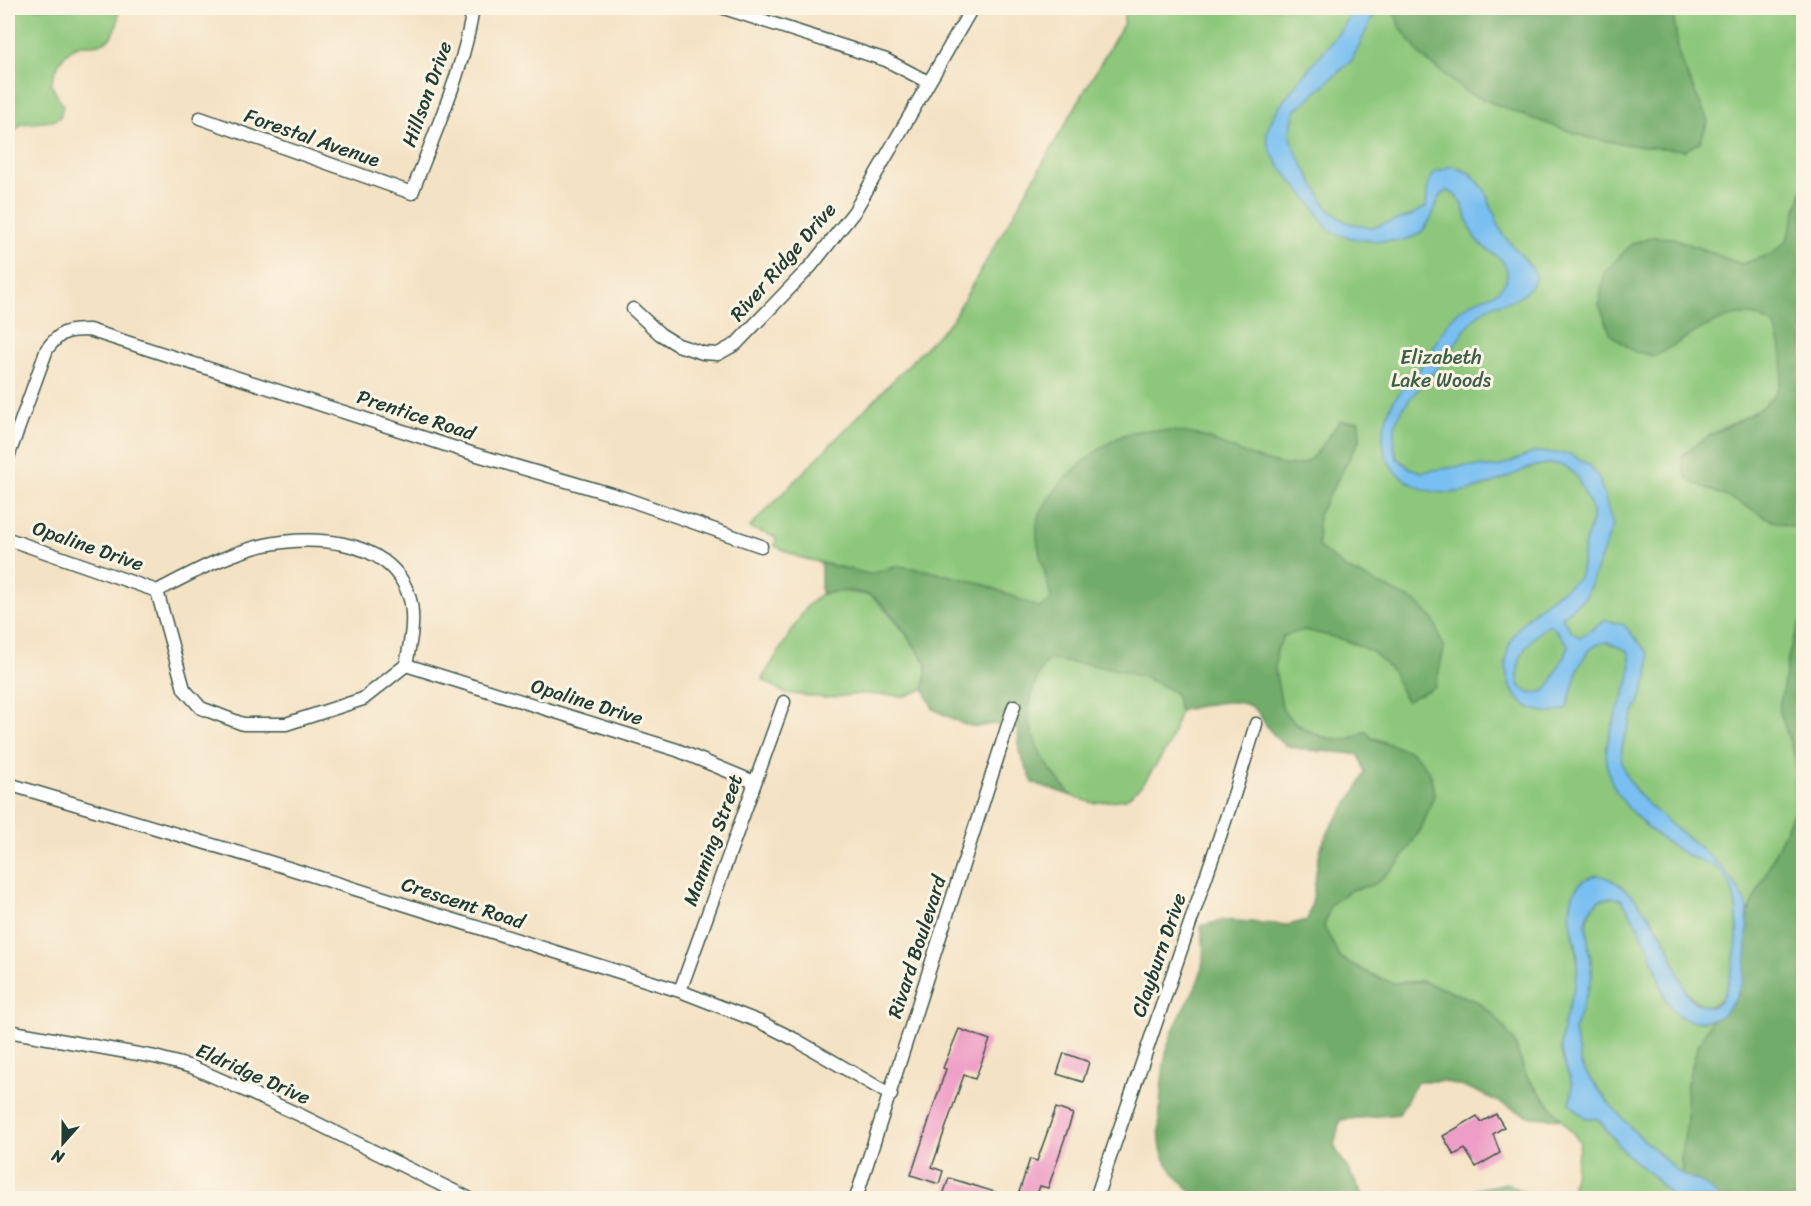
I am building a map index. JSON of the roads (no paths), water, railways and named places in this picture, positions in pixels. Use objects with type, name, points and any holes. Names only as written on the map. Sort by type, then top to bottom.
[{"type":"street","name":"Hillson Drive","points":[[412,193],[460,62],[470,29],[473,8]]},
{"type":"street","points":[[724,8],[886,60],[928,82]]},
{"type":"street","name":"River Ridge Drive","points":[[633,309],[660,334],[678,345],[703,353],[718,354],[736,344],[811,266],[854,212],[972,8]]},
{"type":"street","name":"Forestal Avenue","points":[[200,118],[412,193]]},
{"type":"street","name":"Prentice Road","points":[[8,457],[47,349],[59,334],[73,330],[89,330],[463,450],[618,496],[761,546]]},
{"type":"street","name":"Opaline Drive","points":[[8,539],[157,591],[216,561],[255,547],[300,540],[343,543],[368,550],[398,574],[410,597],[411,633],[406,665],[363,699],[286,724],[243,724],[201,708],[183,689],[157,591]]},
{"type":"street","name":"Opaline Drive","points":[[406,665],[677,750],[754,782]]},
{"type":"street","name":"Manning Street","points":[[680,991],[784,702]]},
{"type":"street","name":"Rivard Boulevard","points":[[856,1198],[891,1095],[1014,706]]},
{"type":"street","name":"Clayburn Drive","points":[[1096,1198],[1235,792],[1256,724]]},
{"type":"street","name":"Crescent Road","points":[[8,784],[244,854],[680,991],[769,1026],[891,1095]]},
{"type":"street","name":"Eldridge Drive","points":[[8,1031],[155,1057],[192,1067],[300,1115],[468,1198]]},
{"type":"water","points":[[1354,8],[1377,8],[1352,60],[1294,112],[1290,134],[1297,154],[1328,209],[1346,222],[1370,228],[1410,216],[1426,207],[1428,183],[1435,172],[1452,166],[1470,173],[1484,189],[1503,235],[1533,269],[1536,276],[1524,294],[1488,308],[1474,318],[1449,354],[1406,404],[1395,428],[1394,442],[1397,458],[1410,468],[1421,472],[1462,466],[1498,467],[1535,452],[1570,454],[1589,465],[1599,478],[1613,526],[1586,596],[1562,617],[1571,631],[1580,637],[1606,620],[1624,625],[1648,653],[1649,668],[1646,683],[1624,740],[1623,766],[1632,785],[1646,802],[1722,868],[1737,887],[1747,908],[1745,966],[1740,989],[1722,1015],[1701,1021],[1688,1020],[1679,1016],[1666,1000],[1646,943],[1621,899],[1611,897],[1599,900],[1589,912],[1586,922],[1592,978],[1574,1031],[1582,1067],[1608,1102],[1634,1131],[1682,1175],[1699,1181],[1721,1198],[1673,1198],[1653,1176],[1626,1154],[1598,1119],[1585,1118],[1570,1103],[1572,1086],[1561,1047],[1577,973],[1578,962],[1570,914],[1573,894],[1578,886],[1584,880],[1597,875],[1617,883],[1635,899],[1664,938],[1688,995],[1694,1002],[1709,1007],[1718,1003],[1729,981],[1736,949],[1736,903],[1732,889],[1716,868],[1687,855],[1652,831],[1630,810],[1614,786],[1606,757],[1608,740],[1629,679],[1631,665],[1628,651],[1607,642],[1590,650],[1583,658],[1575,678],[1567,708],[1559,712],[1533,709],[1515,695],[1510,686],[1506,664],[1507,652],[1516,631],[1551,598],[1579,578],[1592,512],[1579,481],[1570,469],[1553,464],[1540,465],[1480,488],[1452,493],[1424,489],[1411,483],[1398,474],[1389,462],[1384,448],[1383,434],[1389,411],[1396,398],[1413,378],[1453,317],[1462,309],[1500,289],[1507,279],[1507,271],[1501,260],[1475,238],[1466,214],[1453,193],[1448,191],[1443,194],[1429,223],[1415,236],[1395,241],[1364,240],[1343,236],[1328,228],[1313,206],[1279,166],[1267,139],[1269,126],[1289,93],[1346,22]],"holes":[[[1548,625],[1552,626],[1569,646],[1545,691],[1530,694],[1520,686],[1518,677],[1520,659],[1534,637]]]},
{"type":"park label","name":"Elizabeth Lake Woods","points":[[1441,368]]}]
